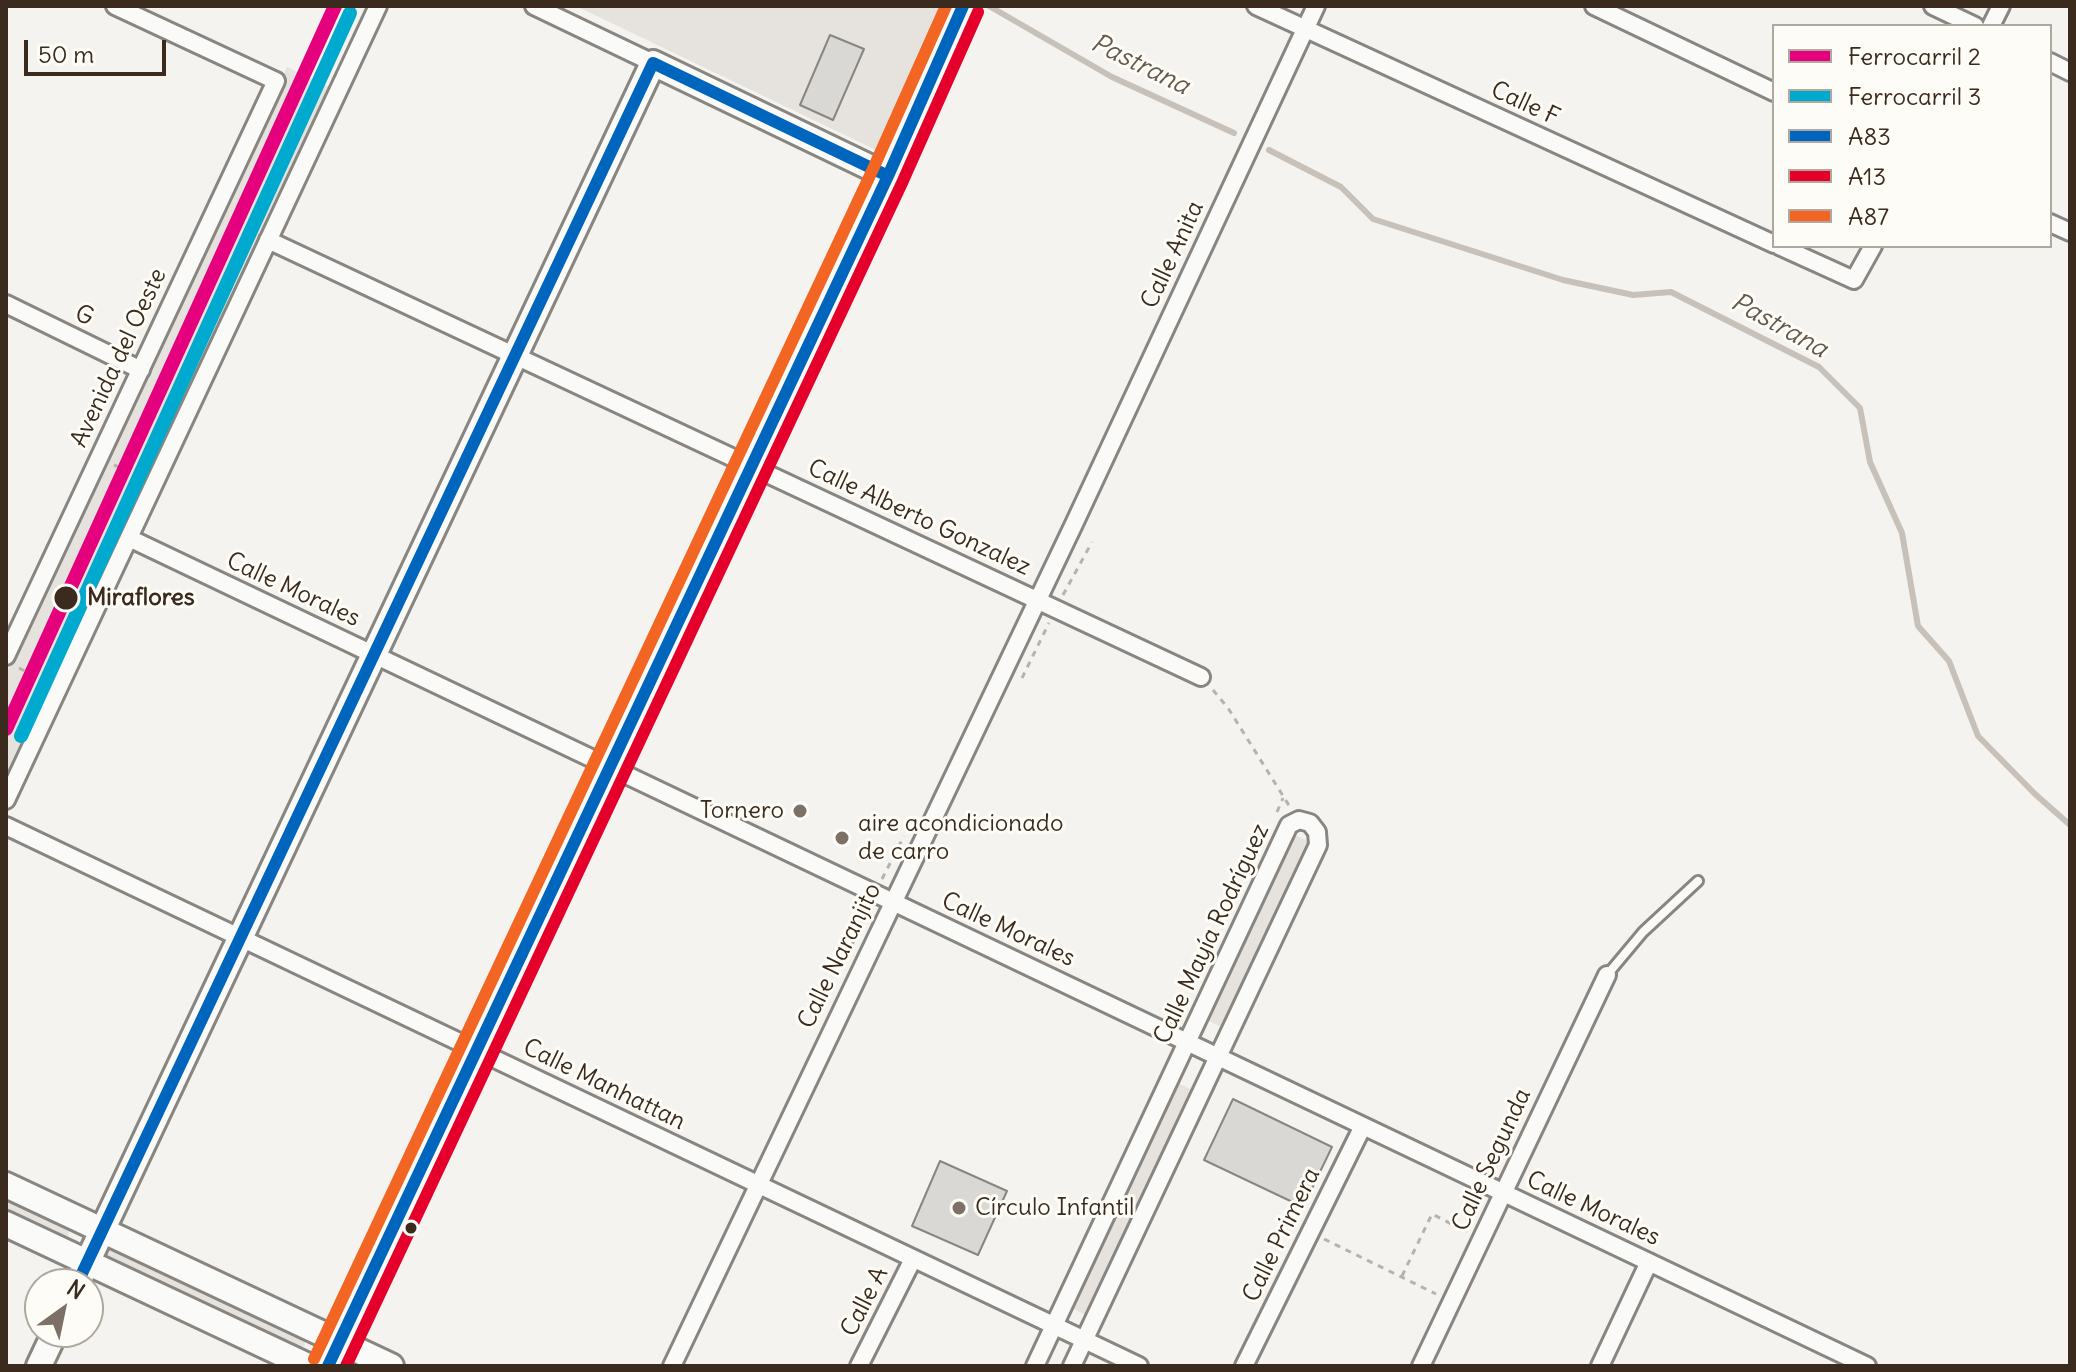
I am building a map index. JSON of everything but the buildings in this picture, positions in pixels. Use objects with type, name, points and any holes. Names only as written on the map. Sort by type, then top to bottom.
[{"type":"street","name":"Avenida del Oeste","points":[[12,662],[100,457],[276,81],[115,6]]},
{"type":"street","points":[[6,800],[378,6]]},
{"type":"street","points":[[534,6],[888,176]]},
{"type":"street","points":[[328,1366],[888,176],[963,6]]},
{"type":"street","name":"Calle F","points":[[1256,6],[1772,243]]},
{"type":"street","name":"Calle Anita","points":[[1074,524],[1316,6]]},
{"type":"street","points":[[1594,6],[1772,91]]},
{"type":"street","points":[[1933,6],[1971,24]]},
{"type":"street","points":[[1992,24],[2001,6]]},
{"type":"street","points":[[84,1268],[653,63]]},
{"type":"street","points":[[2052,63],[2070,72]]},
{"type":"street","name":"Calle Alberto Gonzalez","points":[[268,240],[1201,677]]},
{"type":"street","name":"Calle F","points":[[1784,248],[1854,280],[1872,248]]},
{"type":"street","name":"G","points":[[6,304],[141,370]]},
{"type":"street","name":"Calle Naranjito","points":[[672,1366],[1074,524]]},
{"type":"street","name":"Calle Morales","points":[[129,538],[1867,1366]]},
{"type":"street","name":"Calle Mayía Rodríguez","points":[[1035,1366],[1289,825],[1299,820],[1310,823],[1317,832],[1318,845],[1072,1366]]},
{"type":"street","name":"Calle Manhattan","points":[[6,826],[1139,1366]]},
{"type":"street","name":"Calle Segunda","points":[[1421,1366],[1607,975]]},
{"type":"street","name":"Calle Primera","points":[[1244,1366],[1363,1126]]},
{"type":"street","points":[[6,1185],[391,1366]]},
{"type":"street","points":[[6,1224],[74,1268]]},
{"type":"street","name":"Calle A","points":[[859,1366],[913,1259]]},
{"type":"street","points":[[1600,1366],[1649,1262]]},
{"type":"street","points":[[104,1282],[308,1366]]},
{"type":"lane","points":[[1607,975],[1643,932],[1698,881]]},
{"type":"path","points":[[100,457],[155,483]]},
{"type":"path","points":[[12,662],[58,688]]},
{"type":"path","points":[[1201,677],[1228,708],[1299,820]]},
{"type":"path","points":[[1402,1277],[1432,1214],[1482,1239]]},
{"type":"path","points":[[1310,1232],[1452,1301]]},
{"type":"shaded area","points":[[576,6],[943,6],[878,151]]},
{"type":"shaded area","points":[[287,67],[329,87],[6,776],[6,674]]},
{"type":"shaded area","points":[[1295,835],[1311,843],[1223,1028],[1207,1020]]},
{"type":"shaded area","points":[[1178,1083],[1194,1091],[1086,1315],[1071,1308]]},
{"type":"shaded area","points":[[6,1195],[68,1225],[69,1235],[63,1238],[6,1212]]},
{"type":"shaded area","points":[[105,1243],[303,1334],[305,1346],[295,1349],[103,1259],[101,1249]]},
{"type":"waterway","name":"Pastrana","points":[[989,6],[1112,77],[1234,133]]},
{"type":"waterway","name":"Pastrana","points":[[1269,150],[1341,187],[1373,219],[1563,280],[1633,295],[1671,292],[1819,367],[1860,408],[1870,462],[1902,533],[1918,626],[1949,661],[1978,736],[2070,825]]},
{"type":"rail line","name":"2","points":[[6,729],[335,6]]},
{"type":"rail line","name":"3","points":[[21,736],[350,13]]},
{"type":"transit line","name":"A87","points":[[314,1359],[873,169],[946,6]]},
{"type":"transit line","name":"A83","points":[[328,1366],[888,176],[963,6]]},
{"type":"transit line","name":"A13","points":[[346,1366],[902,183],[978,12]]},
{"type":"transit line","name":"A83","points":[[85,1268],[653,63],[888,176]]},
{"type":"place","name":"Miraflores","points":[[66,598]]},
{"type":"place","name":"Tornero","points":[[800,811]]},
{"type":"place","name":"aire acondicionado de carro","points":[[842,838]]},
{"type":"place","name":"Círculo Infantil","points":[[959,1208]]}]
